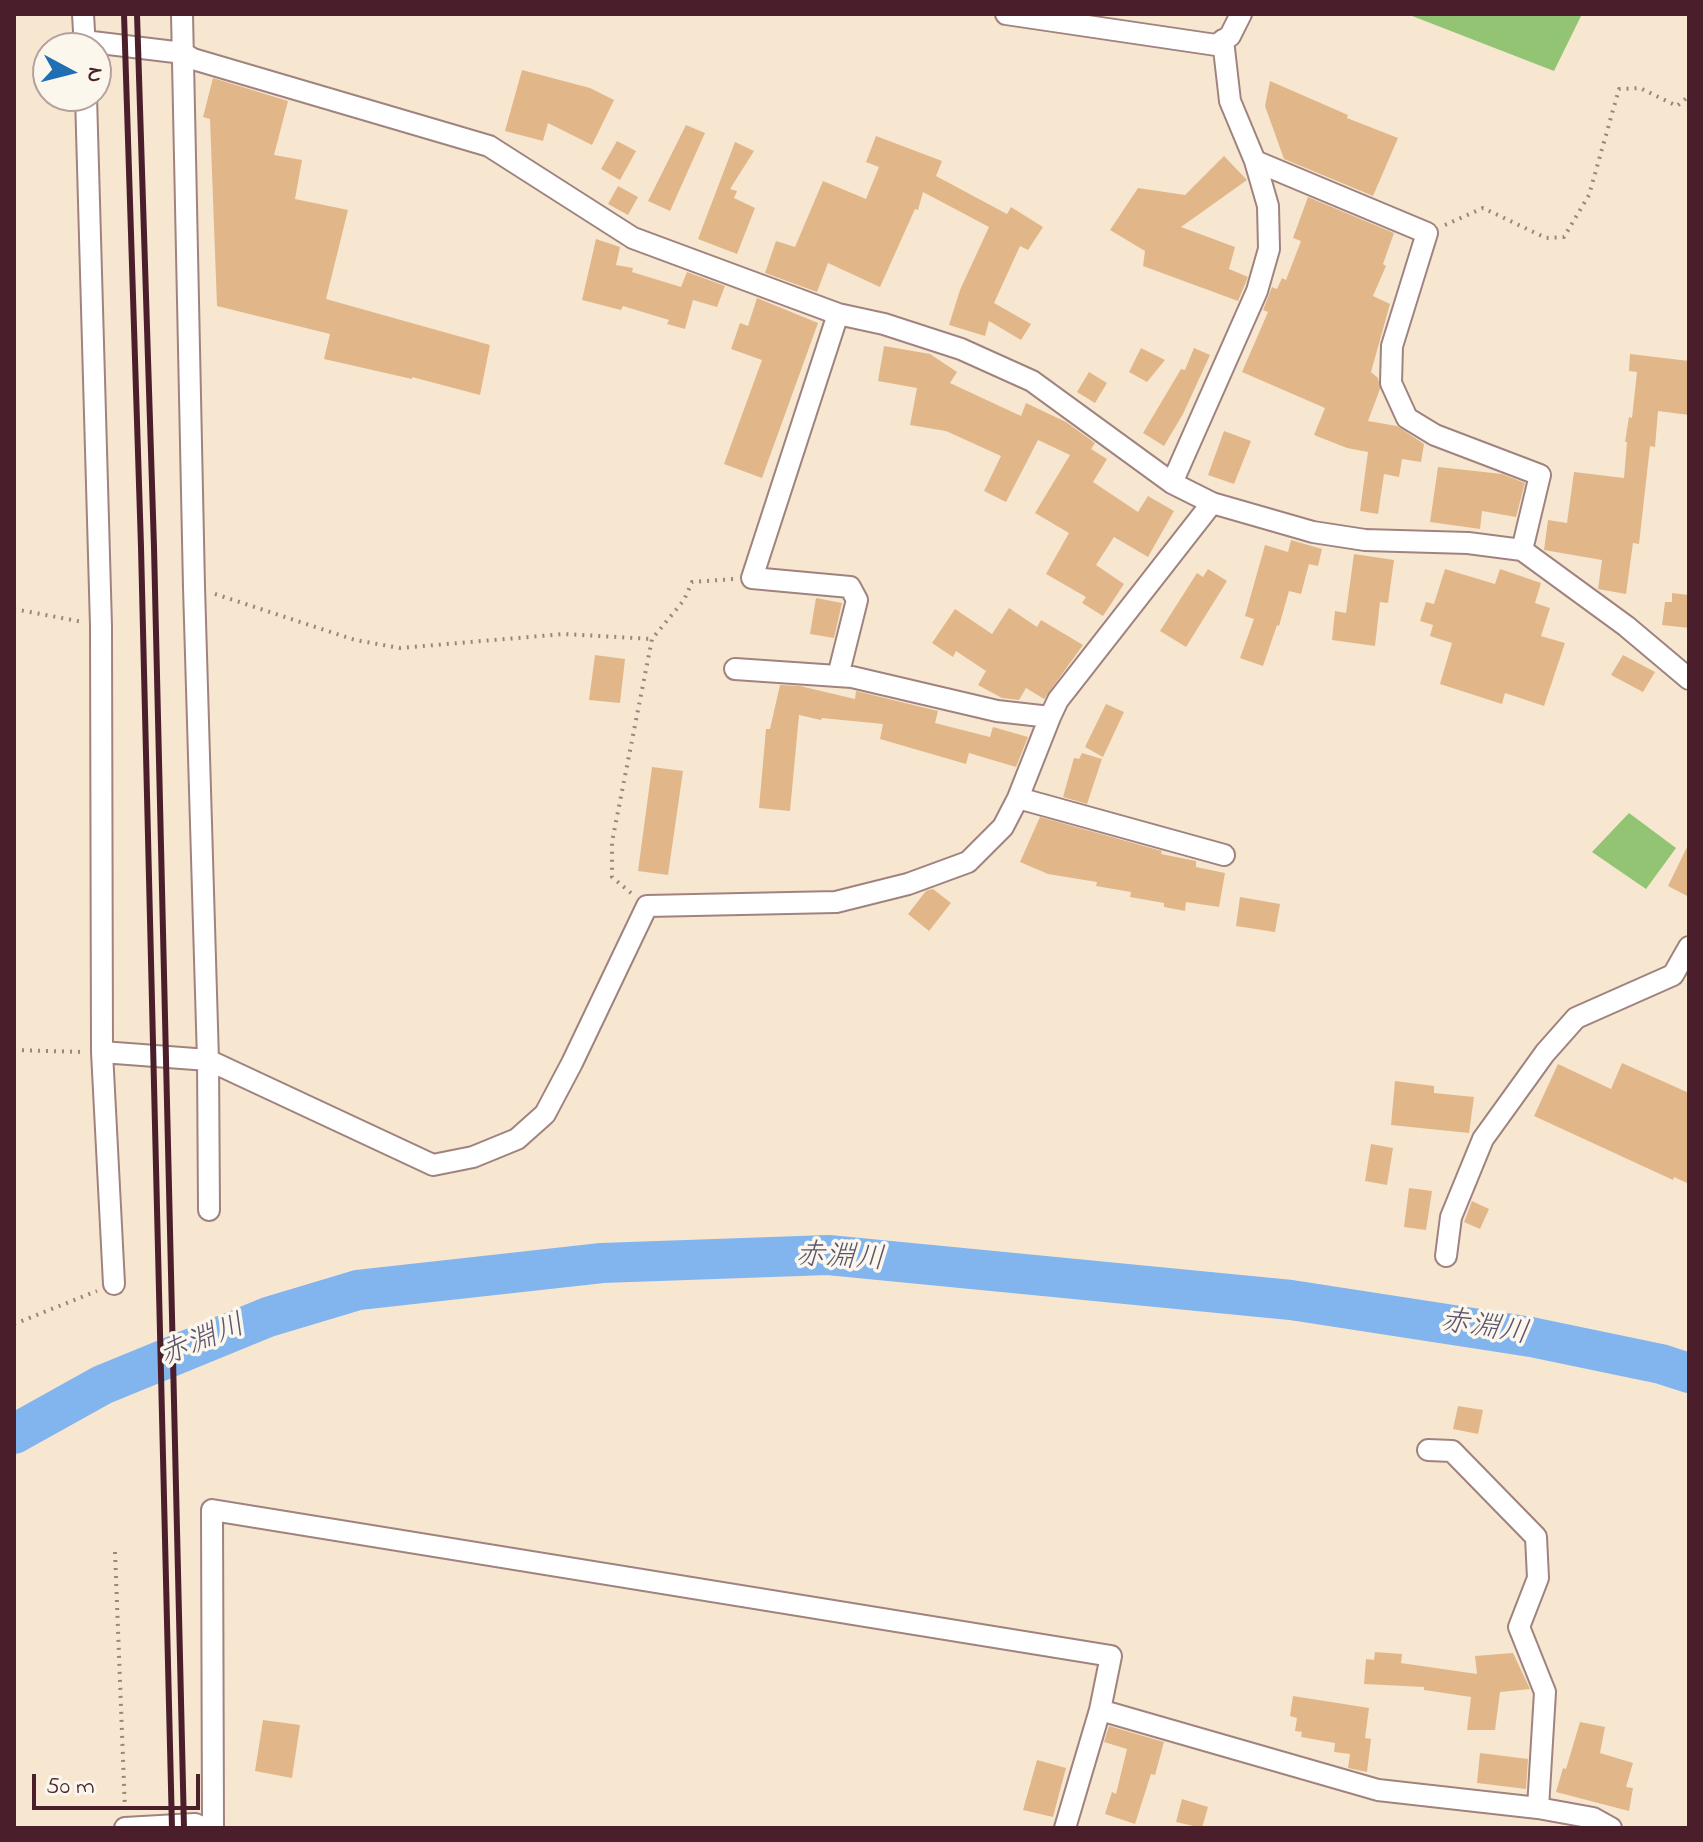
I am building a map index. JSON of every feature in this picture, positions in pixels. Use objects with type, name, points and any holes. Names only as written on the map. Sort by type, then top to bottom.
[{"type":"street","points":[[182,14],[209,1210]]},
{"type":"street","points":[[1006,14],[1216,45],[1230,36],[1241,14]]},
{"type":"street","points":[[1172,483],[1257,291],[1269,249],[1268,206],[1255,161],[1230,101],[1223,40]]},
{"type":"street","points":[[112,47],[183,53],[193,59],[489,146],[633,238],[838,314],[884,324],[961,349],[1032,381],[1172,483],[1212,503],[1313,532],[1365,540],[1468,543],[1522,550],[1626,626],[1689,679]]},
{"type":"street","points":[[86,112],[101,626],[102,1052],[114,1284]]},
{"type":"street","points":[[1255,161],[1427,233],[1392,346],[1391,383],[1407,418],[1435,435],[1540,475],[1522,550]]},
{"type":"street","points":[[838,314],[752,578],[850,587],[857,600],[838,676]]},
{"type":"street","points":[[102,1052],[208,1060],[433,1165],[473,1157],[517,1139],[545,1114],[647,906],[836,902],[908,884],[968,862],[1003,827],[1058,700],[1212,503]]},
{"type":"street","points":[[735,669],[838,676],[997,711],[1050,717]]},
{"type":"street","points":[[1018,798],[1224,855]]},
{"type":"street","points":[[1446,1256],[1451,1217],[1483,1139],[1545,1053],[1576,1018],[1673,975],[1689,947]]},
{"type":"street","points":[[1428,1450],[1452,1451],[1536,1537],[1538,1578],[1519,1627],[1545,1692],[1538,1808]]},
{"type":"street","points":[[213,1828],[212,1510],[1111,1656],[1100,1710],[1065,1828]]},
{"type":"street","points":[[1100,1710],[1378,1790],[1538,1808],[1593,1818],[1611,1828]]},
{"type":"street","points":[[125,1827],[195,1824],[204,1828]]},
{"type":"path","points":[[1427,233],[1483,208],[1546,238],[1564,237],[1589,195],[1619,89],[1640,88],[1677,106],[1689,96]]},
{"type":"path","points":[[647,906],[612,877],[612,842],[652,639],[684,600],[692,582],[752,578]]},
{"type":"path","points":[[194,587],[355,640],[400,648],[564,634],[652,639]]},
{"type":"path","points":[[14,609],[101,626]]},
{"type":"path","points":[[14,1050],[102,1052]]},
{"type":"path","points":[[14,1324],[114,1284]]},
{"type":"path","points":[[115,1552],[125,1827]]},
{"type":"green space","points":[[1407,14],[1582,14],[1554,71]]},
{"type":"green space","points":[[1629,813],[1676,848],[1646,889],[1592,852]]},
{"type":"building","points":[[522,70],[590,88],[614,100],[592,145],[548,123],[543,141],[505,131]]},
{"type":"building","points":[[213,78],[288,101],[274,155],[302,160],[295,199],[348,210],[326,299],[490,345],[480,395],[324,359],[330,334],[217,306],[210,119],[203,117]]},
{"type":"building","points":[[1270,81],[1348,115],[1347,118],[1398,138],[1373,196],[1284,159],[1265,106]]},
{"type":"building","points":[[686,125],[705,133],[670,211],[648,201]]},
{"type":"building","points":[[876,136],[942,161],[936,176],[1007,214],[1011,207],[1043,227],[1028,250],[1020,246],[994,303],[1031,324],[1021,340],[989,321],[985,336],[949,325],[960,290],[989,227],[923,192],[918,210],[915,209],[880,287],[828,263],[817,292],[765,273],[776,241],[795,247],[823,181],[866,199],[879,167],[866,162]]},
{"type":"building","points":[[617,141],[636,151],[620,180],[601,169]]},
{"type":"building","points":[[735,142],[754,151],[730,189],[737,191],[734,198],[755,208],[737,254],[698,239]]},
{"type":"building","points":[[1224,156],[1247,180],[1181,227],[1235,247],[1229,269],[1248,277],[1238,301],[1143,266],[1145,251],[1110,230],[1138,188],[1185,195]]},
{"type":"building","points":[[618,186],[638,197],[628,215],[608,204]]},
{"type":"building","points":[[1308,197],[1394,233],[1383,264],[1386,266],[1373,296],[1390,304],[1371,372],[1378,378],[1380,389],[1368,421],[1397,426],[1424,444],[1421,462],[1402,459],[1399,477],[1384,474],[1378,514],[1360,511],[1368,452],[1347,448],[1314,435],[1325,408],[1242,372],[1268,312],[1263,310],[1272,287],[1277,289],[1282,278],[1286,280],[1301,241],[1293,238]]},
{"type":"building","points":[[596,239],[620,247],[616,265],[633,268],[632,272],[681,287],[687,272],[725,286],[717,307],[693,300],[685,329],[667,324],[669,320],[623,306],[621,310],[582,300]]},
{"type":"building","points":[[757,298],[818,323],[762,478],[724,464],[762,360],[731,349],[740,323],[748,326]]},
{"type":"building","points":[[884,346],[930,354],[957,372],[950,383],[1021,416],[1026,403],[1066,422],[1095,443],[1091,449],[1107,459],[1093,482],[1138,512],[1148,496],[1174,511],[1148,557],[1114,537],[1096,565],[1124,584],[1103,616],[1082,603],[1086,597],[1046,574],[1069,533],[1035,513],[1070,455],[1038,440],[1006,502],[984,491],[1001,456],[946,431],[910,425],[917,388],[878,381]]},
{"type":"building","points":[[1141,348],[1165,360],[1147,382],[1129,372]]},
{"type":"building","points":[[1194,348],[1210,355],[1183,414],[1164,446],[1143,433],[1181,369],[1185,370]]},
{"type":"building","points":[[1630,354],[1689,361],[1689,415],[1658,411],[1655,447],[1650,446],[1639,544],[1633,543],[1626,594],[1598,589],[1602,560],[1544,550],[1548,520],[1567,523],[1574,472],[1624,478],[1625,442],[1629,417],[1632,418],[1637,372],[1629,371]]},
{"type":"building","points":[[1089,372],[1107,383],[1095,403],[1077,392]]},
{"type":"building","points":[[1224,431],[1251,441],[1234,484],[1208,475]]},
{"type":"building","points":[[1438,467],[1502,474],[1525,483],[1516,517],[1482,511],[1480,529],[1430,522]]},
{"type":"building","points":[[1291,540],[1322,549],[1318,566],[1309,564],[1301,594],[1289,591],[1263,666],[1240,658],[1254,619],[1245,616],[1265,545],[1288,552]]},
{"type":"building","points":[[1354,554],[1394,560],[1388,603],[1380,602],[1375,646],[1332,640],[1335,611],[1346,613]]},
{"type":"building","points":[[1208,569],[1227,581],[1186,647],[1160,631],[1197,573],[1203,577]]},
{"type":"building","points":[[1445,569],[1495,584],[1500,569],[1541,583],[1535,603],[1550,608],[1541,636],[1565,643],[1544,706],[1505,693],[1502,704],[1440,684],[1452,643],[1430,636],[1433,625],[1420,621],[1426,602],[1434,604]]},
{"type":"building","points":[[1672,593],[1689,595],[1689,628],[1662,625],[1665,602],[1672,602]]},
{"type":"building","points":[[816,598],[842,603],[834,638],[810,634]]},
{"type":"building","points":[[1009,608],[1037,627],[1041,620],[1083,645],[1044,699],[1026,688],[1019,700],[1002,698],[978,685],[986,671],[956,651],[953,657],[932,643],[955,609],[992,634]]},
{"type":"building","points":[[595,655],[625,659],[620,703],[589,700]]},
{"type":"building","points":[[1623,655],[1655,672],[1643,692],[1611,675]]},
{"type":"building","points":[[780,685],[800,686],[855,699],[856,691],[938,711],[935,723],[990,737],[993,727],[1028,737],[1016,767],[969,753],[966,764],[880,739],[883,724],[821,720],[799,715],[790,811],[759,808],[766,729],[770,729]]},
{"type":"building","points":[[1106,704],[1124,712],[1103,757],[1085,747]]},
{"type":"building","points":[[1082,753],[1102,759],[1087,804],[1063,797],[1074,758],[1079,759]]},
{"type":"building","points":[[652,767],[683,771],[668,875],[638,871]]},
{"type":"building","points":[[1040,817],[1162,851],[1161,854],[1196,861],[1196,867],[1225,873],[1219,907],[1186,902],[1185,911],[1164,907],[1164,903],[1130,897],[1131,892],[1096,886],[1097,882],[1048,874],[1020,862]]},
{"type":"building","points":[[1689,843],[1689,897],[1668,886]]},
{"type":"building","points":[[933,889],[951,903],[929,931],[908,914],[926,891]]},
{"type":"building","points":[[1240,897],[1280,904],[1275,932],[1236,926]]},
{"type":"building","points":[[1622,1063],[1689,1093],[1689,1184],[1674,1177],[1673,1180],[1534,1116],[1558,1064],[1611,1089]]},
{"type":"building","points":[[1395,1081],[1434,1086],[1434,1093],[1474,1097],[1469,1133],[1391,1125]]},
{"type":"building","points":[[1371,1144],[1393,1148],[1387,1185],[1365,1181]]},
{"type":"building","points":[[1409,1188],[1432,1191],[1426,1230],[1404,1227]]},
{"type":"building","points":[[1472,1201],[1489,1209],[1480,1229],[1464,1222]]},
{"type":"building","points":[[1458,1406],[1483,1410],[1478,1434],[1453,1429]]},
{"type":"building","points":[[1375,1652],[1402,1654],[1401,1663],[1477,1674],[1475,1656],[1513,1653],[1530,1689],[1500,1692],[1495,1730],[1467,1730],[1471,1697],[1424,1690],[1424,1687],[1364,1684],[1366,1659],[1374,1660]]},
{"type":"building","points":[[1293,1696],[1369,1708],[1365,1738],[1371,1739],[1367,1772],[1348,1768],[1350,1754],[1334,1752],[1335,1743],[1301,1737],[1302,1732],[1295,1731],[1297,1718],[1290,1716]]},
{"type":"building","points":[[263,1720],[300,1725],[292,1778],[255,1771]]},
{"type":"building","points":[[1580,1722],[1605,1727],[1600,1753],[1633,1763],[1626,1787],[1633,1788],[1629,1811],[1556,1792]]},
{"type":"building","points":[[1109,1726],[1164,1742],[1155,1775],[1151,1774],[1135,1824],[1105,1814],[1112,1792],[1116,1794],[1127,1749],[1104,1742]]},
{"type":"building","points":[[1480,1753],[1528,1759],[1526,1789],[1477,1783]]},
{"type":"building","points":[[1037,1760],[1066,1768],[1053,1817],[1023,1810]]},
{"type":"building","points":[[1182,1799],[1208,1807],[1202,1828],[1176,1822]]},
{"type":"waterway","name":"赤淵川","points":[[14,1434],[102,1385],[268,1317],[358,1290],[602,1263],[828,1255],[1291,1300],[1531,1337],[1661,1364],[1689,1373]]},
{"type":"railway","points":[[124,14],[141,547],[172,1828]]},
{"type":"railway","points":[[137,14],[154,547],[184,1828]]}]
